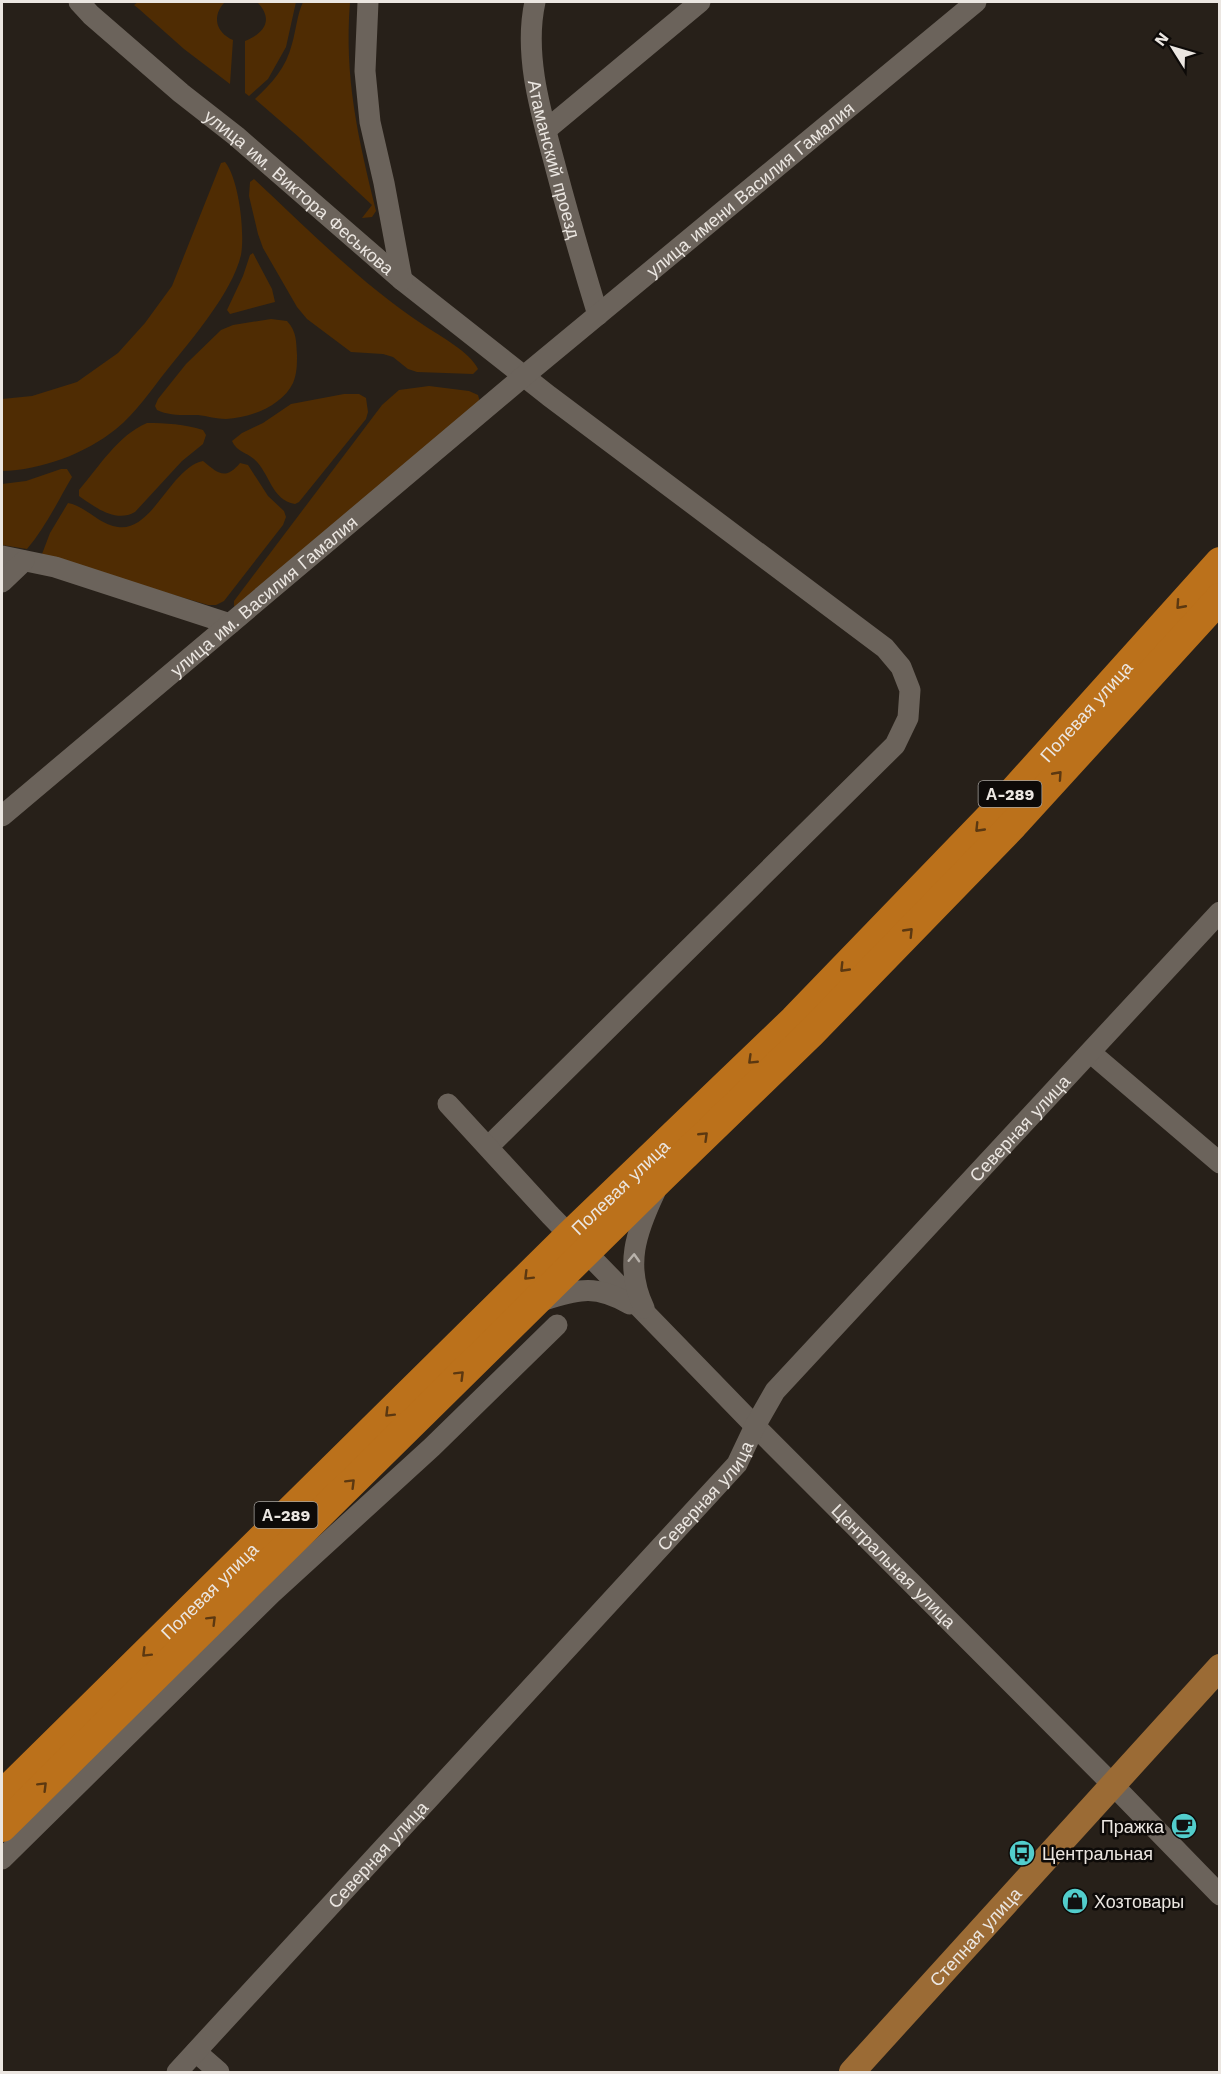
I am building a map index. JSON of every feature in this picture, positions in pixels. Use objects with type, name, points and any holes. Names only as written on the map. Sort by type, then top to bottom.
[{"type":"highway","name":"Полевая улица","points":[[2,1795],[578,1243],[996,811],[1220,562]]},
{"type":"highway","name":"Полевая улица","points":[[2,1827],[533,1303],[578,1243],[662,1177],[810,1034],[1013,825],[1220,598]]},
{"type":"main road","name":"Степная улица","points":[[852,2073],[1220,1667]]},
{"type":"street","name":"улица им. Виктора Феськова","points":[[79,2],[145,62],[236,136],[402,280],[525,376],[885,648],[902,667],[910,690],[908,718],[895,745],[489,1146]]},
{"type":"street","points":[[368,2],[365,71],[370,122],[402,280]]},
{"type":"street","name":"Атаманский проезд","points":[[535,2],[532,18],[534,75],[546,130],[598,315]]},
{"type":"street","points":[[546,130],[699,2]]},
{"type":"street","name":"улица имени Василия Гамалия","points":[[525,376],[976,2]]},
{"type":"street","name":"улица им. Василия Гамалия","points":[[2,816],[525,376]]},
{"type":"street","points":[[2,556],[55,567],[230,624]]},
{"type":"street","points":[[2,582],[24,561]]},
{"type":"street","name":"Северная улица","points":[[177,2073],[737,1464],[775,1390],[1220,912]]},
{"type":"street","points":[[1091,1053],[1220,1163]]},
{"type":"street","name":"Центральная улица","points":[[448,1104],[578,1243],[755,1426],[1220,1895]]},
{"type":"street","name":"А-289","points":[[647,1314],[638,1294],[633,1263],[640,1223],[662,1177]]},
{"type":"street","name":"А-289","points":[[533,1303],[583,1289],[612,1294],[647,1314]]},
{"type":"street","points":[[2,1859],[271,1594],[432,1447],[557,1324]]},
{"type":"street","points":[[196,2052],[219,2073]]},
{"type":"shaded area","points":[[138,2],[225,2],[218,12],[217,23],[222,33],[233,40],[230,84],[184,49],[134,5]]},
{"type":"shaded area","points":[[257,2],[296,2],[286,47],[268,79],[249,96],[245,93],[245,41],[262,30],[266,20]]},
{"type":"shaded area","points":[[303,2],[350,2],[351,82],[358,132],[376,211],[372,217],[362,218],[372,205],[255,99],[273,81],[286,60]]},
{"type":"shaded area","points":[[225,162],[237,193],[242,245],[236,270],[210,316],[130,416],[104,438],[77,453],[47,464],[2,471],[2,399],[32,396],[77,382],[118,353],[145,323],[172,286],[221,163]]},
{"type":"shaded area","points":[[254,179],[357,274],[402,310],[462,351],[478,369],[473,374],[417,372],[408,369],[393,357],[351,352],[307,319],[297,307],[263,248],[249,196],[250,182]]},
{"type":"shaded area","points":[[253,253],[272,289],[275,302],[230,314],[227,310],[250,255]]},
{"type":"shaded area","points":[[271,319],[287,321],[293,329],[296,341],[295,376],[288,391],[281,398],[255,413],[226,419],[172,414],[157,410],[155,406],[158,399],[186,364],[221,330],[233,325]]},
{"type":"shaded area","points":[[429,386],[469,391],[478,395],[480,402],[236,607],[234,606],[234,601],[382,405],[399,390]]},
{"type":"shaded area","points":[[344,394],[359,394],[366,398],[368,412],[366,419],[295,504],[276,492],[259,465],[236,447],[232,441],[291,404]]},
{"type":"shaded area","points":[[147,423],[189,426],[203,430],[206,435],[203,444],[182,461],[135,512],[121,516],[106,513],[79,496],[79,490],[118,443]]},
{"type":"shaded area","points":[[203,461],[217,472],[222,473],[230,472],[240,463],[248,465],[268,496],[284,511],[286,517],[283,525],[224,601],[216,605],[208,605],[52,559],[42,554],[50,533],[68,503],[111,526],[130,526],[152,510],[191,466]]},
{"type":"shaded area","points":[[67,469],[72,477],[34,541],[27,549],[2,545],[2,484],[26,481]]},
{"type":"place","name":"Пражка","points":[[1184,1826]]},
{"type":"place","name":"Центральная","points":[[1022,1853]]},
{"type":"place","name":"Хозтовары","points":[[1075,1901]]}]
